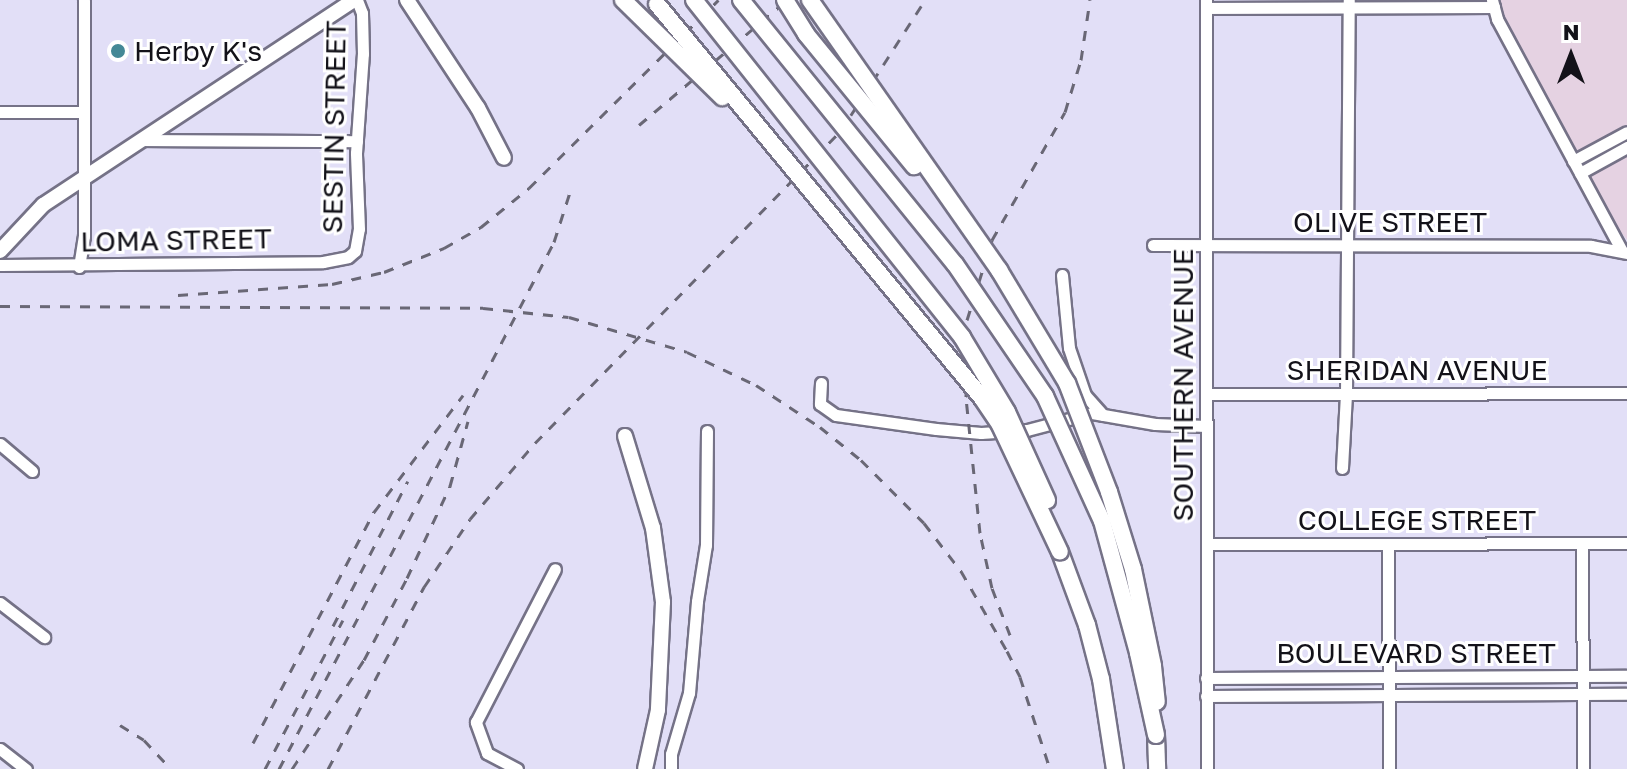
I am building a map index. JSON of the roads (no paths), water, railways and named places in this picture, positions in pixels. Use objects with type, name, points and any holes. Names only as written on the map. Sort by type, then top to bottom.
[{"type":"highway","points":[[623,0],[776,149]]},
{"type":"highway","points":[[654,0],[982,398],[1000,425],[1060,552],[1087,625],[1101,679],[1115,769]]},
{"type":"highway","points":[[694,0],[962,337],[1007,412],[1029,457],[1053,519],[1060,552]]},
{"type":"highway","points":[[741,0],[955,264],[1045,396],[1102,521],[1138,653],[1156,735]]},
{"type":"highway","points":[[785,0],[806,34],[999,270]]},
{"type":"highway","points":[[810,0],[999,270],[1067,383],[1109,492],[1148,635],[1156,686],[1157,769]]},
{"type":"main road","points":[[0,251],[35,211],[356,0]]},
{"type":"main road","points":[[409,0],[478,108],[504,158]]},
{"type":"main road","points":[[625,436],[653,528],[663,602],[658,710],[645,769]]},
{"type":"street","points":[[79,267],[83,243],[84,0]]},
{"type":"street","name":"SESTIN STREET","points":[[351,254],[359,229],[357,141],[363,41],[362,13],[356,0]]},
{"type":"street","points":[[1206,4],[1493,4],[1573,161],[1625,254]]},
{"type":"street","name":"SOUTHERN AVENUE","points":[[1206,4],[1207,769]]},
{"type":"street","points":[[1342,468],[1346,394],[1349,4]]},
{"type":"street","points":[[0,112],[83,112]]},
{"type":"street","points":[[1573,161],[1627,132]]},
{"type":"street","points":[[141,140],[357,141]]},
{"type":"street","points":[[1580,173],[1627,147]]},
{"type":"street","name":"OLIVE STREET","points":[[1153,245],[1591,246],[1625,254]]},
{"type":"street","name":"LOMA STREET","points":[[0,265],[79,267],[323,262],[351,254]]},
{"type":"street","points":[[1062,275],[1069,348],[1085,395],[1103,415]]},
{"type":"street","points":[[821,383],[820,404],[836,415],[936,429],[981,433],[1027,430],[1074,416],[1103,415],[1155,424],[1206,426]]},
{"type":"street","name":"SHERIDAN AVENUE","points":[[1206,394],[1627,393]]},
{"type":"street","points":[[671,769],[671,754],[689,693],[697,601],[706,545],[707,431]]},
{"type":"street","points":[[0,444],[32,471]]},
{"type":"street","points":[[1582,543],[1583,769]]},
{"type":"street","name":"COLLEGE STREET","points":[[1207,544],[1627,543]]},
{"type":"street","points":[[1388,544],[1389,769]]},
{"type":"street","points":[[517,769],[487,753],[476,722],[555,569]]},
{"type":"street","points":[[0,603],[44,637]]},
{"type":"street","name":"BOULEVARD STREET","points":[[1206,678],[1627,676]]},
{"type":"street","name":"BOULEVARD STREET","points":[[1206,696],[1627,694]]},
{"type":"street","points":[[0,749],[26,769]]},
{"type":"railway","points":[[178,295],[332,284],[384,272],[444,248],[481,227],[529,188],[718,0]]},
{"type":"railway","points":[[639,125],[787,0]]},
{"type":"railway","points":[[328,769],[424,587],[470,519],[535,443],[840,132],[925,0]]},
{"type":"railway","points":[[1010,635],[992,588],[980,533],[966,397],[967,320],[992,240],[1065,112],[1081,60],[1090,0]]},
{"type":"railway","points":[[279,769],[554,242],[572,186]]},
{"type":"railway","points":[[0,306],[483,308],[569,317],[687,352],[756,385],[820,427],[861,460],[924,523],[961,571],[1007,651],[1020,677],[1050,769]]},
{"type":"railway","points":[[253,743],[374,512],[463,395]]},
{"type":"railway","points":[[292,769],[364,660],[407,578],[450,486],[468,421]]},
{"type":"railway","points":[[333,626],[408,481]]},
{"type":"railway","points":[[265,769],[343,620]]},
{"type":"railway","points":[[120,725],[144,740],[171,769]]},
{"type":"place","name":"Herby K's","points":[[118,51]]}]
